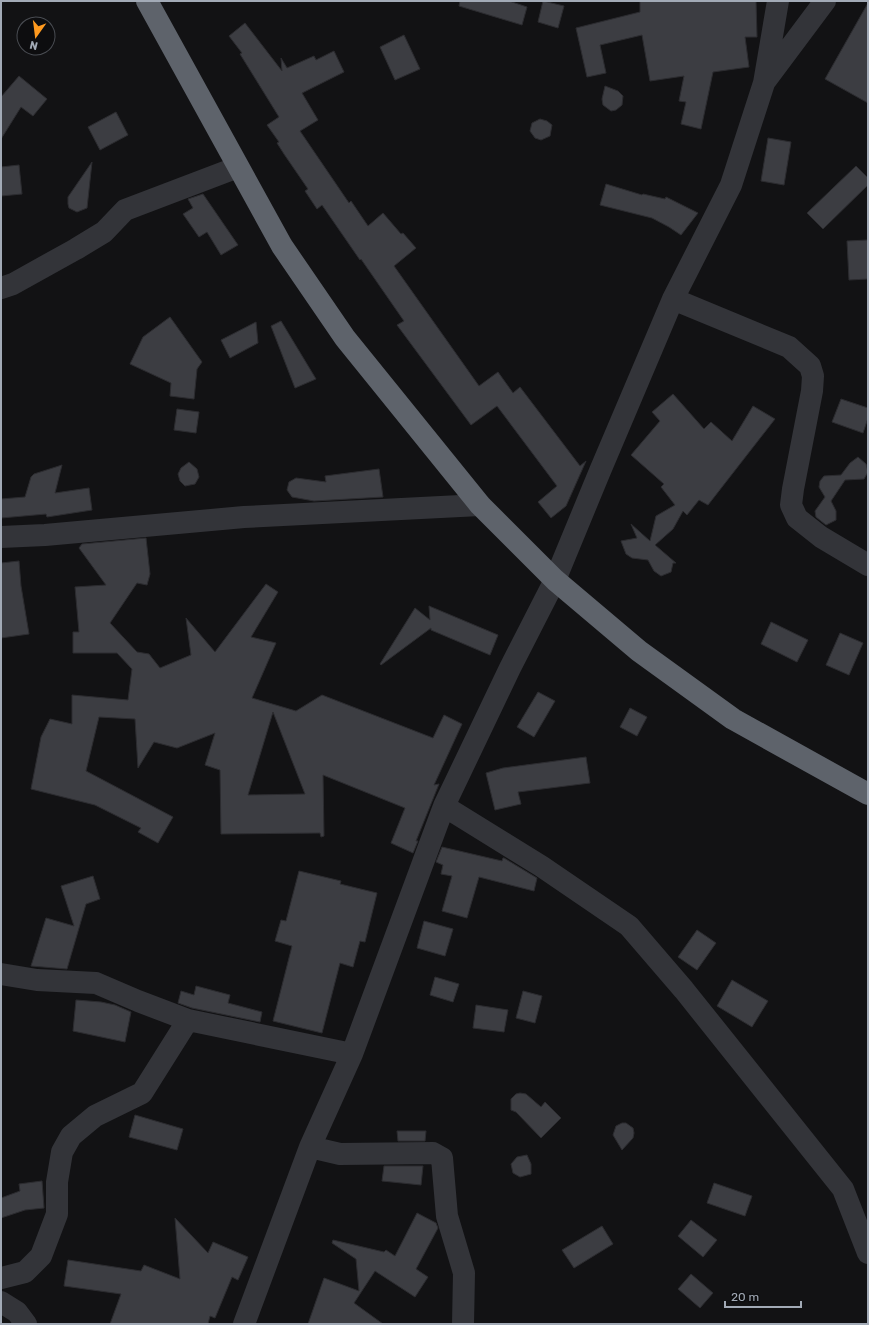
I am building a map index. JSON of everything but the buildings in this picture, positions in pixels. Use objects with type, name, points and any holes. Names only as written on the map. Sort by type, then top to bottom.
[{"type":"highway","points":[[147,1],[282,246],[345,338],[480,505],[555,580],[639,651],[733,719],[868,794]]},
{"type":"street","points":[[244,1324],[310,1147],[352,1054],[444,806],[510,668],[555,580],[673,299],[731,184],[764,83],[778,1]]},
{"type":"street","points":[[764,83],[825,1]]},
{"type":"street","points":[[1,288],[14,284],[93,239],[104,232],[126,210],[238,167]]},
{"type":"street","points":[[673,299],[790,347],[810,366],[813,376],[812,391],[791,505],[797,518],[821,537],[868,565]]},
{"type":"street","points":[[1,536],[45,536],[244,517],[480,505]]},
{"type":"street","points":[[444,806],[541,866],[629,926],[684,990],[843,1189],[868,1253]]},
{"type":"street","points":[[1,974],[37,980],[96,983],[188,1020],[352,1054]]},
{"type":"street","points":[[1,1278],[24,1272],[41,1256],[57,1214],[57,1182],[62,1152],[71,1136],[95,1116],[142,1093],[188,1020]]},
{"type":"street","points":[[310,1147],[340,1154],[432,1153],[442,1158],[447,1216],[464,1273],[463,1324]]},
{"type":"street","points":[[1,1302],[17,1312],[26,1324]]}]
